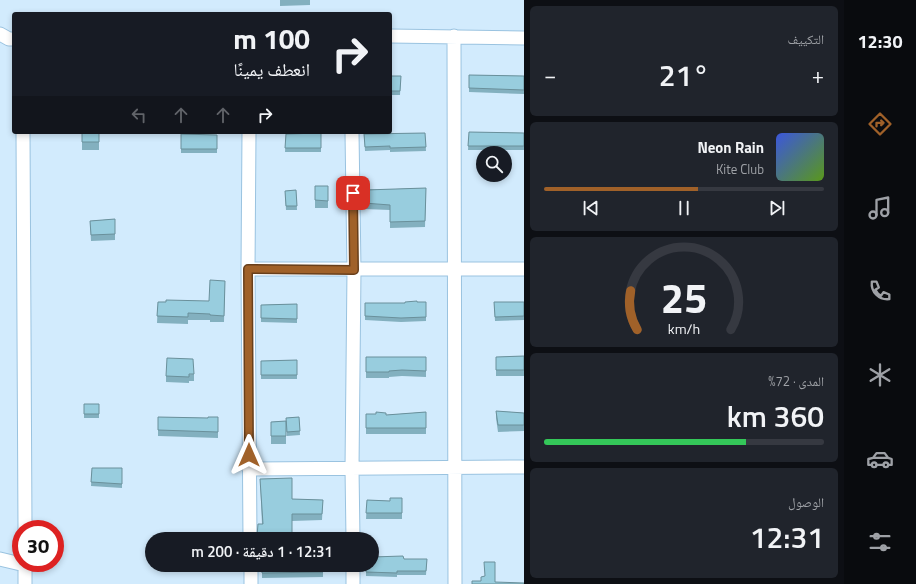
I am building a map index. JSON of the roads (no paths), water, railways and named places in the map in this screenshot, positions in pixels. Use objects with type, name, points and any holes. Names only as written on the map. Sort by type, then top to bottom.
[{"type":"street","points":[[0,34],[12,39]]},
{"type":"street","points":[[392,36],[524,38]]},
{"type":"street","points":[[454,36],[455,584]]},
{"type":"street","points":[[23,134],[24,520]]},
{"type":"street","points":[[249,134],[248,269],[250,532]]},
{"type":"street","points":[[352,134],[354,270],[353,532]]},
{"type":"street","points":[[248,269],[524,269]]},
{"type":"street","points":[[249,469],[524,467]]},
{"type":"street","points":[[0,559],[12,561]]},
{"type":"street","points":[[25,572],[25,584]]},
{"type":"street","points":[[251,572],[251,584]]},
{"type":"street","points":[[353,572],[353,584]]}]
